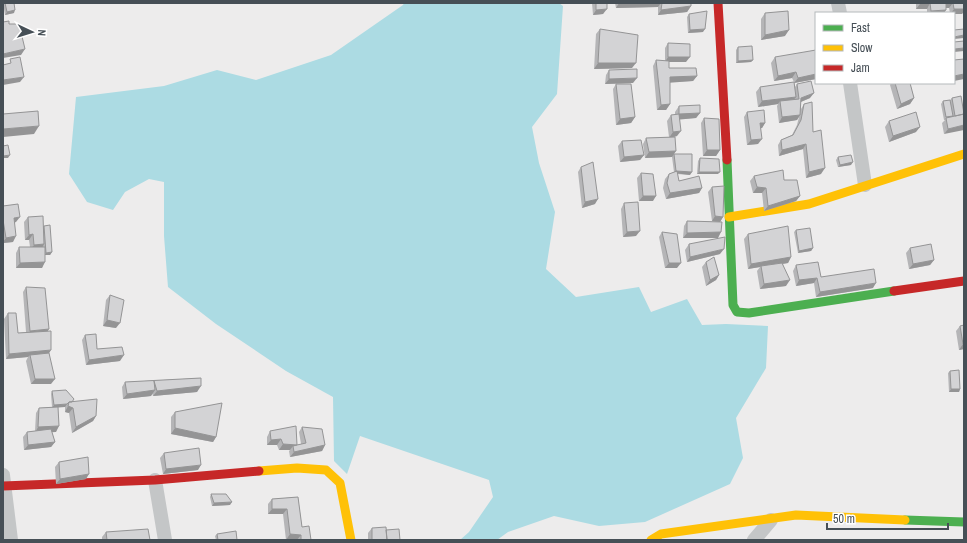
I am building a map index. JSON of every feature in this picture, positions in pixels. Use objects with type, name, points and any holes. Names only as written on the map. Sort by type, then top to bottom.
[{"type":"street","points":[[718,3],[730,216],[733,306],[737,312],[749,313],[964,281]]},
{"type":"street","points":[[850,84],[865,185]]},
{"type":"street","points":[[730,216],[809,204],[964,154]]},
{"type":"street","points":[[11,540],[4,483],[155,480],[297,468],[326,470],[340,483],[351,540]]},
{"type":"street","points":[[155,480],[165,540]]},
{"type":"street","points":[[652,540],[661,534],[771,520],[796,515],[964,522]]},
{"type":"street","points":[[754,540],[771,520]]},
{"type":"water","points":[[404,3],[559,3],[563,6],[557,94],[532,127],[539,163],[555,212],[546,269],[576,297],[639,287],[651,312],[687,299],[702,325],[726,324],[768,326],[766,368],[736,418],[743,458],[730,484],[645,522],[599,526],[554,516],[508,532],[497,540],[460,540],[469,532],[493,497],[489,480],[360,436],[347,474],[334,461],[333,397],[286,371],[216,324],[168,287],[164,236],[164,182],[149,179],[125,192],[113,210],[87,202],[69,174],[76,97],[164,86],[217,70],[256,80],[331,55]]},
{"type":"building","points":[[5,3],[14,3],[15,10],[7,12]]},
{"type":"building","points":[[596,3],[607,3],[607,9],[596,10]]},
{"type":"building","points":[[662,3],[691,3],[691,6],[661,10]]},
{"type":"building","points":[[930,3],[946,3],[946,10],[931,11]]},
{"type":"building","points":[[953,3],[964,3],[964,9],[954,9]]},
{"type":"building","points":[[707,11],[705,29],[690,30],[689,14]]},
{"type":"building","points":[[788,11],[789,30],[765,35],[765,13]]},
{"type":"building","points":[[9,21],[9,24],[19,24],[25,49],[3,54],[3,22]]},
{"type":"building","points":[[600,29],[638,35],[636,63],[598,63]]},
{"type":"building","points":[[964,29],[964,35],[955,37],[955,30]]},
{"type":"building","points":[[964,41],[964,48],[955,49],[955,42]]},
{"type":"building","points":[[668,43],[690,44],[690,57],[668,57]]},
{"type":"building","points":[[752,46],[753,60],[738,61],[738,47]]},
{"type":"building","points":[[815,50],[815,74],[798,78],[796,72],[778,76],[775,57]]},
{"type":"building","points":[[20,57],[24,77],[3,80],[3,65],[11,63],[10,59]]},
{"type":"building","points":[[964,59],[964,74],[955,76],[955,60]]},
{"type":"building","points":[[656,60],[669,61],[669,68],[696,68],[697,76],[670,77],[670,104],[661,105]]},
{"type":"building","points":[[637,69],[637,78],[609,79],[609,70]]},
{"type":"building","points":[[811,81],[814,93],[801,98],[800,115],[782,117],[780,101],[799,99],[797,84]]},
{"type":"building","points":[[794,82],[796,97],[762,101],[760,87]]},
{"type":"building","points":[[616,84],[631,84],[635,117],[620,119]]},
{"type":"building","points":[[895,84],[910,84],[914,98],[901,104]]},
{"type":"building","points":[[961,96],[964,114],[955,116],[952,98]]},
{"type":"building","points":[[950,100],[953,116],[946,117],[943,101]]},
{"type":"building","points":[[812,102],[813,132],[821,130],[825,168],[809,172],[806,144],[782,150],[781,140],[793,135],[801,120],[804,104]]},
{"type":"building","points":[[700,105],[700,113],[679,114],[679,106]]},
{"type":"building","points":[[764,110],[765,123],[760,123],[762,139],[751,140],[747,112]]},
{"type":"building","points":[[38,111],[39,126],[3,129],[3,114]]},
{"type":"building","points":[[916,112],[920,127],[893,136],[889,121]]},
{"type":"building","points":[[679,114],[681,131],[673,132],[671,115]]},
{"type":"building","points":[[964,114],[964,125],[948,129],[946,118]]},
{"type":"building","points":[[704,118],[719,119],[720,150],[707,150]]},
{"type":"building","points":[[675,137],[676,151],[649,152],[646,138]]},
{"type":"building","points":[[641,140],[644,155],[624,157],[622,141]]},
{"type":"building","points":[[8,145],[10,155],[3,156],[3,146]]},
{"type":"building","points":[[674,154],[692,154],[692,172],[676,171]]},
{"type":"building","points":[[851,155],[853,162],[840,165],[838,157]]},
{"type":"building","points":[[700,158],[719,159],[720,172],[699,172]]},
{"type":"building","points":[[593,162],[598,199],[585,202],[581,167]]},
{"type":"building","points":[[783,170],[784,180],[797,180],[800,196],[768,206],[766,188],[757,187],[754,176]]},
{"type":"building","points":[[677,171],[679,181],[699,176],[702,188],[670,193],[667,183],[669,174]]},
{"type":"building","points":[[641,173],[653,174],[656,196],[643,196]]},
{"type":"building","points":[[724,186],[723,217],[715,216],[712,187]]},
{"type":"building","points":[[638,202],[640,231],[627,232],[624,203]]},
{"type":"building","points":[[18,204],[20,217],[14,218],[16,236],[6,238],[3,220],[3,206]]},
{"type":"building","points":[[43,216],[44,244],[34,245],[33,234],[29,235],[28,217]]},
{"type":"building","points":[[687,221],[722,222],[721,232],[687,233]]},
{"type":"building","points":[[50,225],[52,252],[46,253],[44,226]]},
{"type":"building","points":[[788,226],[791,257],[751,264],[748,234]]},
{"type":"building","points":[[810,228],[813,248],[799,251],[796,230]]},
{"type":"building","points":[[662,232],[677,234],[681,263],[669,263]]},
{"type":"building","points":[[725,237],[724,249],[690,257],[689,244]]},
{"type":"building","points":[[931,244],[934,260],[913,264],[910,248]]},
{"type":"building","points":[[19,247],[45,247],[45,262],[20,263]]},
{"type":"building","points":[[714,257],[719,275],[710,280],[706,262]]},
{"type":"building","points":[[818,262],[821,277],[874,269],[876,283],[820,292],[817,278],[799,280],[796,265]]},
{"type":"building","points":[[782,263],[790,280],[764,284],[761,266]]},
{"type":"building","points":[[26,287],[45,288],[49,329],[30,331]]},
{"type":"building","points":[[110,295],[124,300],[120,323],[107,320]]},
{"type":"building","points":[[8,313],[16,313],[18,333],[51,331],[51,350],[9,354]]},
{"type":"building","points":[[964,325],[964,344],[963,344],[960,326]]},
{"type":"building","points":[[96,334],[97,349],[122,347],[124,355],[89,360],[85,335]]},
{"type":"building","points":[[49,353],[55,379],[35,379],[30,355]]},
{"type":"building","points":[[959,370],[960,389],[951,389],[950,371]]},
{"type":"building","points":[[201,378],[201,386],[157,391],[154,381],[155,390],[127,394],[125,382]]},
{"type":"building","points":[[66,390],[74,399],[72,402],[54,405],[52,391]]},
{"type":"building","points":[[97,399],[96,416],[76,427],[73,408],[68,406],[69,402]]},
{"type":"building","points":[[222,403],[216,437],[175,428],[175,412]]},
{"type":"building","points":[[58,407],[59,426],[38,427],[39,408]]},
{"type":"building","points":[[296,426],[297,445],[283,444],[281,439],[271,440],[270,431]]},
{"type":"building","points":[[302,427],[322,429],[325,445],[294,452],[293,446],[306,443]]},
{"type":"building","points":[[51,429],[55,442],[28,445],[27,432]]},
{"type":"building","points":[[199,448],[201,465],[166,469],[164,453]]},
{"type":"building","points":[[88,457],[89,474],[60,479],[59,462]]},
{"type":"building","points":[[211,494],[226,494],[232,502],[214,503]]},
{"type":"building","points":[[298,497],[302,527],[309,526],[311,540],[301,540],[301,535],[290,534],[287,509],[272,509],[272,499]]},
{"type":"building","points":[[386,527],[387,540],[372,540],[372,528]]},
{"type":"building","points":[[148,529],[150,540],[107,540],[106,532]]},
{"type":"building","points":[[399,529],[400,540],[387,540],[386,530]]},
{"type":"building","points":[[236,531],[237,540],[218,540],[217,534]]},
{"type":"traffic: fast","points":[[727,160],[733,305],[737,312],[749,313],[894,291]]},
{"type":"traffic: fast","points":[[905,520],[964,522]]},
{"type":"traffic: slow","points":[[729,217],[809,204],[964,154]]},
{"type":"traffic: slow","points":[[259,471],[297,468],[326,470],[340,483],[351,540]]},
{"type":"traffic: slow","points":[[651,540],[661,534],[796,515],[905,520]]},
{"type":"traffic: jam","points":[[718,3],[727,160]]},
{"type":"traffic: jam","points":[[894,291],[964,281]]},
{"type":"traffic: jam","points":[[3,486],[155,480],[259,471]]}]
